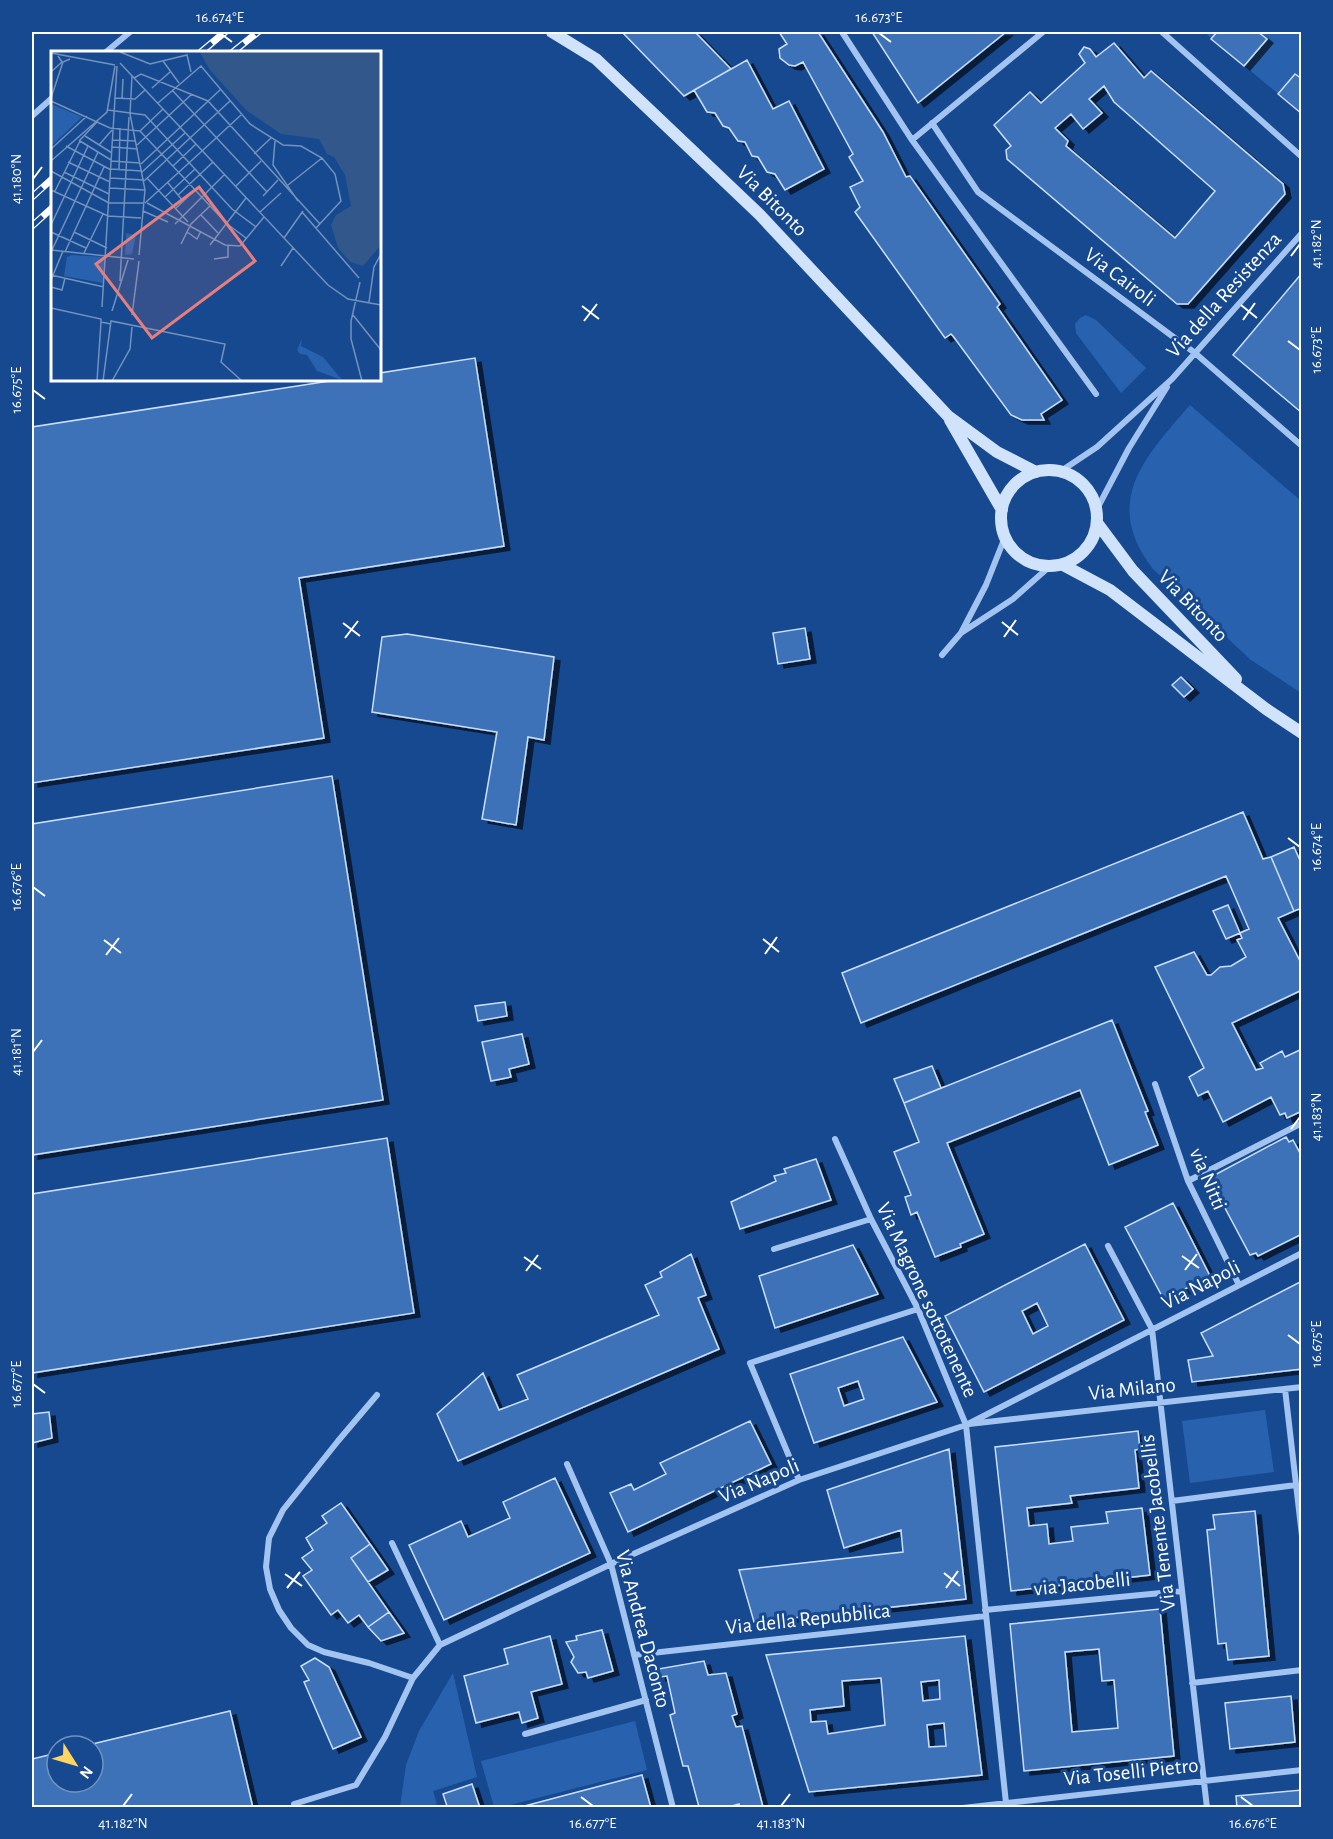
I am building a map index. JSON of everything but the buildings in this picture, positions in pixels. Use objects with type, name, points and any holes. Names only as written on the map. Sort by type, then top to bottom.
[{"type":"main road","name":"Via Bitonto","points":[[552,32],[596,59],[760,215],[948,416]]},
{"type":"main road","points":[[948,416],[997,452],[1036,471]]},
{"type":"main road","points":[[948,416],[1002,510]]},
{"type":"main road","points":[[1036,471],[1061,471],[1085,485],[1093,496],[1098,524],[1087,550],[1076,559],[1063,565],[1049,567],[1035,565],[1022,559],[1012,549],[1001,524],[1002,510],[1006,497],[1024,477],[1036,471]]},
{"type":"main road","name":"Via Bitonto","points":[[1098,524],[1133,572],[1266,710]]},
{"type":"main road","name":"Via Bitonto","points":[[1063,565],[1110,590],[1266,710],[1302,733]]},
{"type":"street","points":[[107,51],[130,32]]},
{"type":"street","points":[[842,32],[912,140],[1096,394]]},
{"type":"street","points":[[912,140],[1043,32]]},
{"type":"street","points":[[1162,32],[1302,157]]},
{"type":"street","points":[[32,116],[51,99]]},
{"type":"street","name":"Via Cairoli","points":[[932,123],[978,192],[1195,353],[1302,446]]},
{"type":"street","name":"Via della Resistenza","points":[[1061,471],[1097,447],[1172,379],[1302,233]]},
{"type":"street","name":"Via della Resistenza","points":[[1097,509],[1129,448],[1172,379]]},
{"type":"street","points":[[942,655],[961,633],[986,585],[1005,537]]},
{"type":"street","points":[[961,633],[1013,599],[1049,567]]},
{"type":"street","name":"via Nitti","points":[[1155,1084],[1188,1181],[1239,1285]]},
{"type":"street","points":[[1188,1181],[1302,1123]]},
{"type":"street","name":"Via Magrone sottotenente","points":[[835,1139],[872,1219],[918,1309],[966,1425],[1006,1803]]},
{"type":"street","points":[[774,1249],[872,1219]]},
{"type":"street","name":"Via Tenente Jacobellis","points":[[1108,1246],[1152,1329],[1207,1808]]},
{"type":"street","name":"Via Napoli","points":[[295,1806],[356,1785],[386,1737],[413,1678],[440,1645],[611,1564],[799,1480],[966,1425],[1302,1253]]},
{"type":"street","points":[[799,1480],[750,1363],[918,1309]]},
{"type":"street","name":"Via Milano","points":[[966,1425],[1302,1387]]},
{"type":"street","points":[[1285,1389],[1302,1536]]},
{"type":"street","points":[[376,1395],[284,1510],[268,1538],[266,1567],[270,1589],[279,1610],[291,1628],[308,1645],[324,1652],[369,1663],[413,1678]]},
{"type":"street","name":"Via Andrea Daconto","points":[[567,1464],[611,1564],[673,1808]]},
{"type":"street","points":[[1172,1501],[1296,1485]]},
{"type":"street","points":[[392,1543],[440,1645]]},
{"type":"street","name":"via Jacobelli","points":[[986,1613],[1182,1591]]},
{"type":"street","name":"Via della Repubblica","points":[[634,1655],[986,1613]]},
{"type":"street","points":[[1192,1683],[1302,1670]]},
{"type":"street","points":[[525,1734],[646,1700]]},
{"type":"street","name":"Via Toselli Pietro","points":[[963,1808],[1302,1770]]},
{"type":"shaded area","points":[[1204,32],[1301,32],[1301,113]]},
{"type":"shaded area","points":[[1086,315],[1096,320],[1146,368],[1121,393],[1076,333],[1075,324]]},
{"type":"shaded area","points":[[1190,405],[1301,501],[1301,693],[1251,660],[1153,569],[1138,545],[1131,522],[1130,501],[1135,481],[1158,443]]},
{"type":"shaded area","points":[[1265,1410],[1274,1472],[1190,1483],[1182,1421]]},
{"type":"shaded area","points":[[453,1673],[477,1777],[433,1791],[437,1804],[429,1807],[400,1807],[406,1765],[419,1731]]},
{"type":"shaded area","points":[[635,1721],[647,1770],[502,1807],[494,1807],[481,1761]]},
{"type":"railway","points":[[202,51],[225,32]]},
{"type":"railway","points":[[234,51],[258,32]]},
{"type":"railway","points":[[32,197],[51,180]]},
{"type":"railway","points":[[32,226],[51,209]]}]
